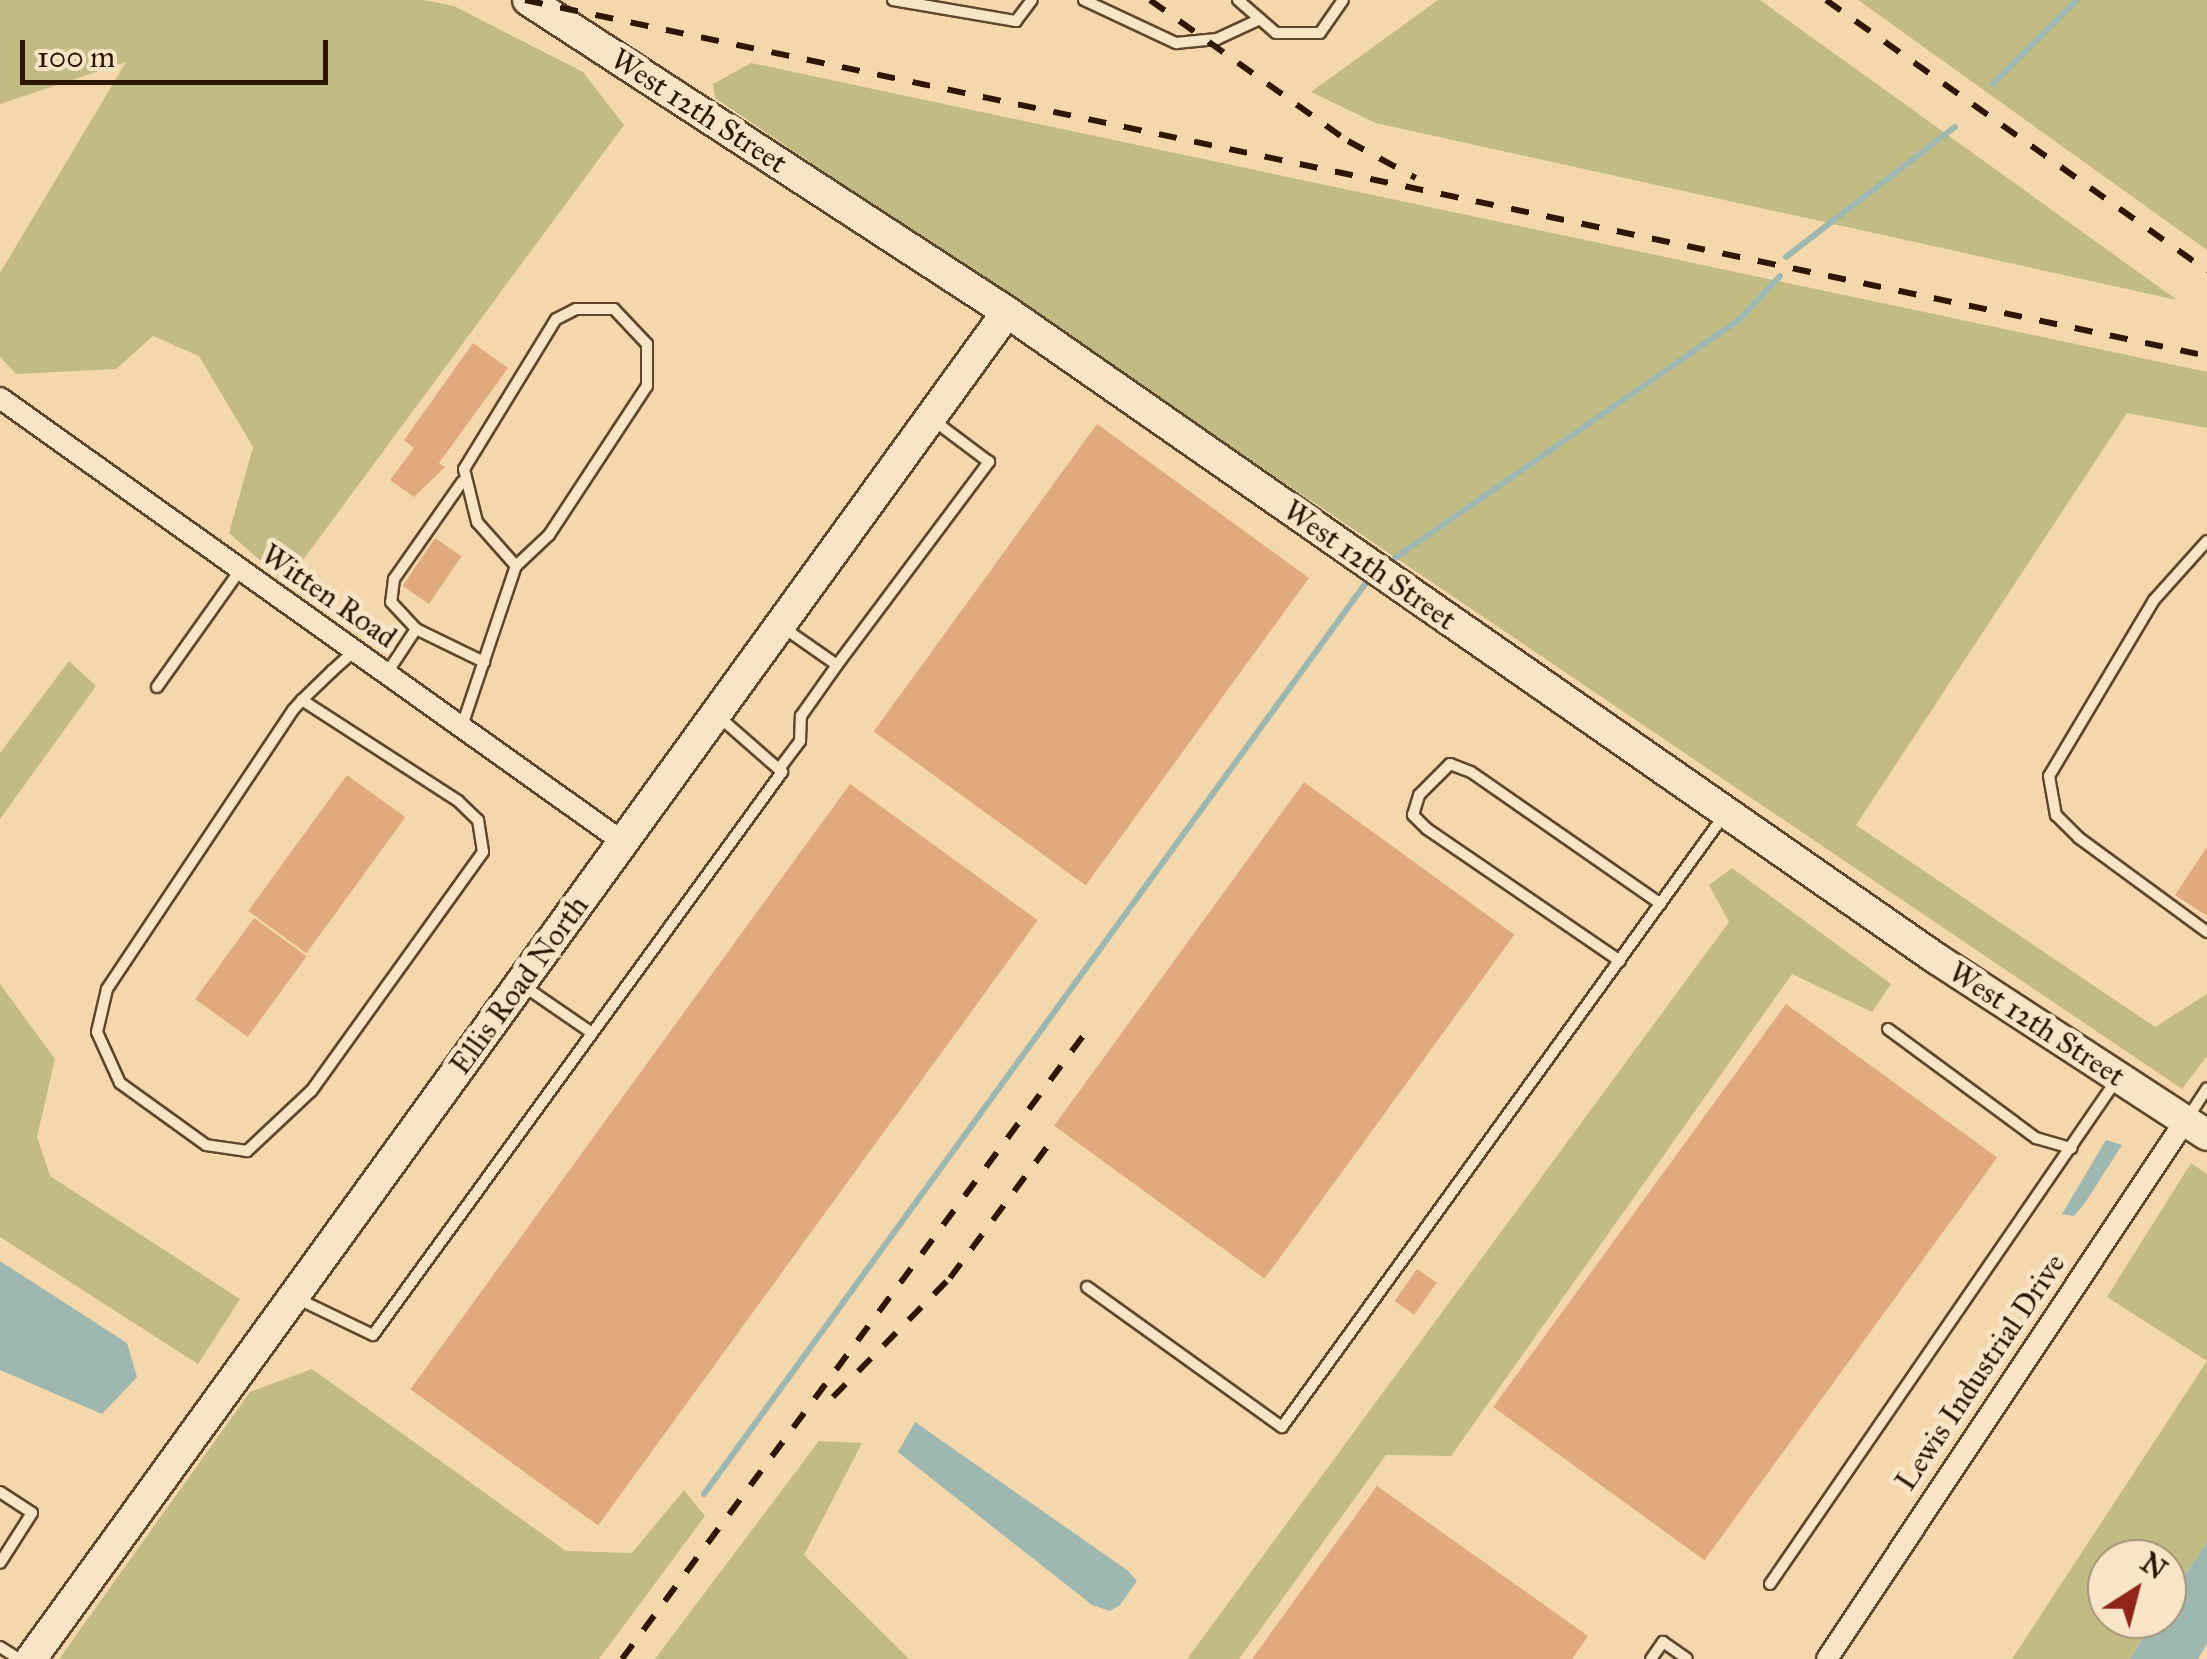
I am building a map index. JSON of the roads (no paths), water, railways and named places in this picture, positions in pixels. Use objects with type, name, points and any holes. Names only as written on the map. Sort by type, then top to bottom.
[{"type":"street","name":"West 12th Street","points":[[528,0],[1007,312],[1726,813],[2196,1128]]},
{"type":"street","name":"Ellis Road North","points":[[31,1659],[1007,312]]},
{"type":"street","name":"Witten Road","points":[[0,398],[623,842]]},
{"type":"street","name":"Lewis Industrial Drive","points":[[1827,1659],[2196,1128]]},
{"type":"lane","points":[[893,0],[1016,21],[1032,0]]},
{"type":"lane","points":[[1084,0],[1176,43],[1217,38],[1260,18]]},
{"type":"lane","points":[[1238,0],[1276,33],[1320,33],[1343,0]]},
{"type":"lane","points":[[462,726],[484,662],[516,566],[549,535],[646,386],[651,360],[634,323],[594,306],[556,320],[478,436],[462,482],[394,579],[391,602],[416,629],[484,662]]},
{"type":"lane","points":[[291,1296],[373,1336],[800,740],[800,716],[989,462],[930,418]]},
{"type":"lane","points":[[462,482],[477,522],[516,566]]},
{"type":"lane","points":[[2207,541],[2154,600],[2049,776],[2056,814],[2080,838],[2207,932]]},
{"type":"lane","points":[[157,687],[240,570]]},
{"type":"lane","points":[[780,626],[837,666]]},
{"type":"lane","points":[[387,673],[416,629]]},
{"type":"lane","points":[[302,700],[458,802],[478,820],[482,852],[311,1091],[247,1150],[206,1145],[120,1084],[97,1032],[107,989],[302,700],[355,651]]},
{"type":"lane","points":[[716,714],[782,765]]},
{"type":"lane","points":[[1620,960],[1427,829],[1413,814],[1418,795],[1450,764],[1471,772],[1661,904]]},
{"type":"lane","points":[[1087,1287],[1282,1427],[1726,813]]},
{"type":"lane","points":[[520,983],[592,1033]]},
{"type":"lane","points":[[1888,1028],[2036,1138],[2072,1148]]},
{"type":"lane","points":[[1770,1584],[2118,1077]]},
{"type":"lane","points":[[2196,1128],[2207,1088]]},
{"type":"lane","points":[[0,1492],[32,1513],[0,1564]]},
{"type":"lane","points":[[1651,1659],[1663,1642],[1687,1659]]},
{"type":"lane","points":[[0,1647],[19,1659]]},
{"type":"water","points":[[2106,1140],[2122,1145],[2074,1216],[2062,1214]]},
{"type":"water","points":[[0,1261],[127,1343],[137,1377],[102,1414],[0,1370]]},
{"type":"water","points":[[915,1422],[1127,1570],[1137,1581],[1120,1605],[1110,1611],[1092,1605],[898,1452]]},
{"type":"water","points":[[2207,1542],[2207,1644],[2198,1659],[2130,1659],[2142,1639],[2187,1639],[2187,1572]]},
{"type":"waterway","points":[[1993,84],[2077,0]]},
{"type":"waterway","points":[[1786,257],[1955,127]]},
{"type":"waterway","points":[[1395,558],[1739,320],[1780,276]]},
{"type":"waterway","points":[[704,1494],[1366,583]]},
{"type":"railway","points":[[525,0],[2207,356]]},
{"type":"railway","points":[[1150,0],[1348,141],[1416,178]]},
{"type":"railway","points":[[1826,0],[2207,271]]},
{"type":"railway","points":[[622,1659],[1089,1028]]},
{"type":"railway","points":[[833,1397],[950,1278],[1055,1136]]}]
